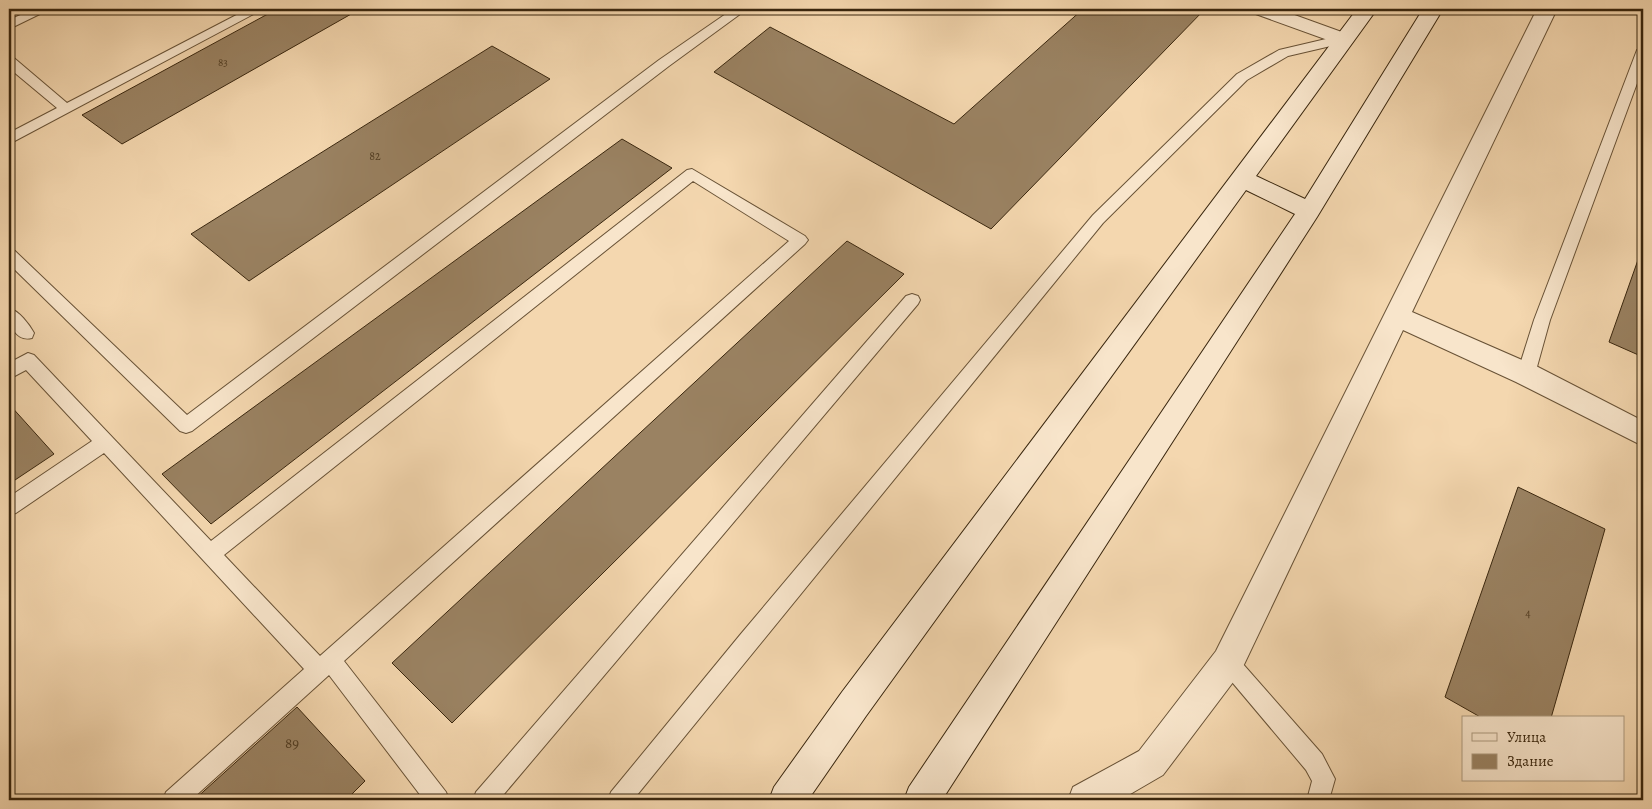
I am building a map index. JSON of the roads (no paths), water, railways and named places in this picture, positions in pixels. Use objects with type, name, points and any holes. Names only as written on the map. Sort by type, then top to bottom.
[{"type":"main road","points":[[1260,9],[1343,39]]},
{"type":"main road","points":[[787,800],[854,704],[1367,9]]},
{"type":"main road","points":[[922,800],[1309,211],[1433,9]]},
{"type":"main road","points":[[1086,800],[1151,763],[1228,662],[1548,9]]},
{"type":"main road","points":[[1242,178],[1309,211]]},
{"type":"main road","points":[[1397,316],[1526,374],[1643,434]]},
{"type":"lane","points":[[9,25],[44,9]]},
{"type":"lane","points":[[9,139],[257,9]]},
{"type":"lane","points":[[9,255],[186,426],[664,63],[741,9]]},
{"type":"lane","points":[[619,800],[1098,219],[1242,77],[1284,53],[1343,39]]},
{"type":"lane","points":[[1526,374],[1542,320],[1643,50]]},
{"type":"lane","points":[[9,60],[66,109]]},
{"type":"lane","points":[[174,800],[800,240],[692,174],[210,554]]},
{"type":"lane","points":[[484,800],[912,300]]},
{"type":"lane","points":[[9,314],[26,333]]},
{"type":"lane","points":[[9,372],[28,360],[210,554],[325,665],[438,800]]},
{"type":"lane","points":[[9,507],[105,442]]},
{"type":"lane","points":[[1228,662],[1314,762],[1324,779],[1318,800]]}]
